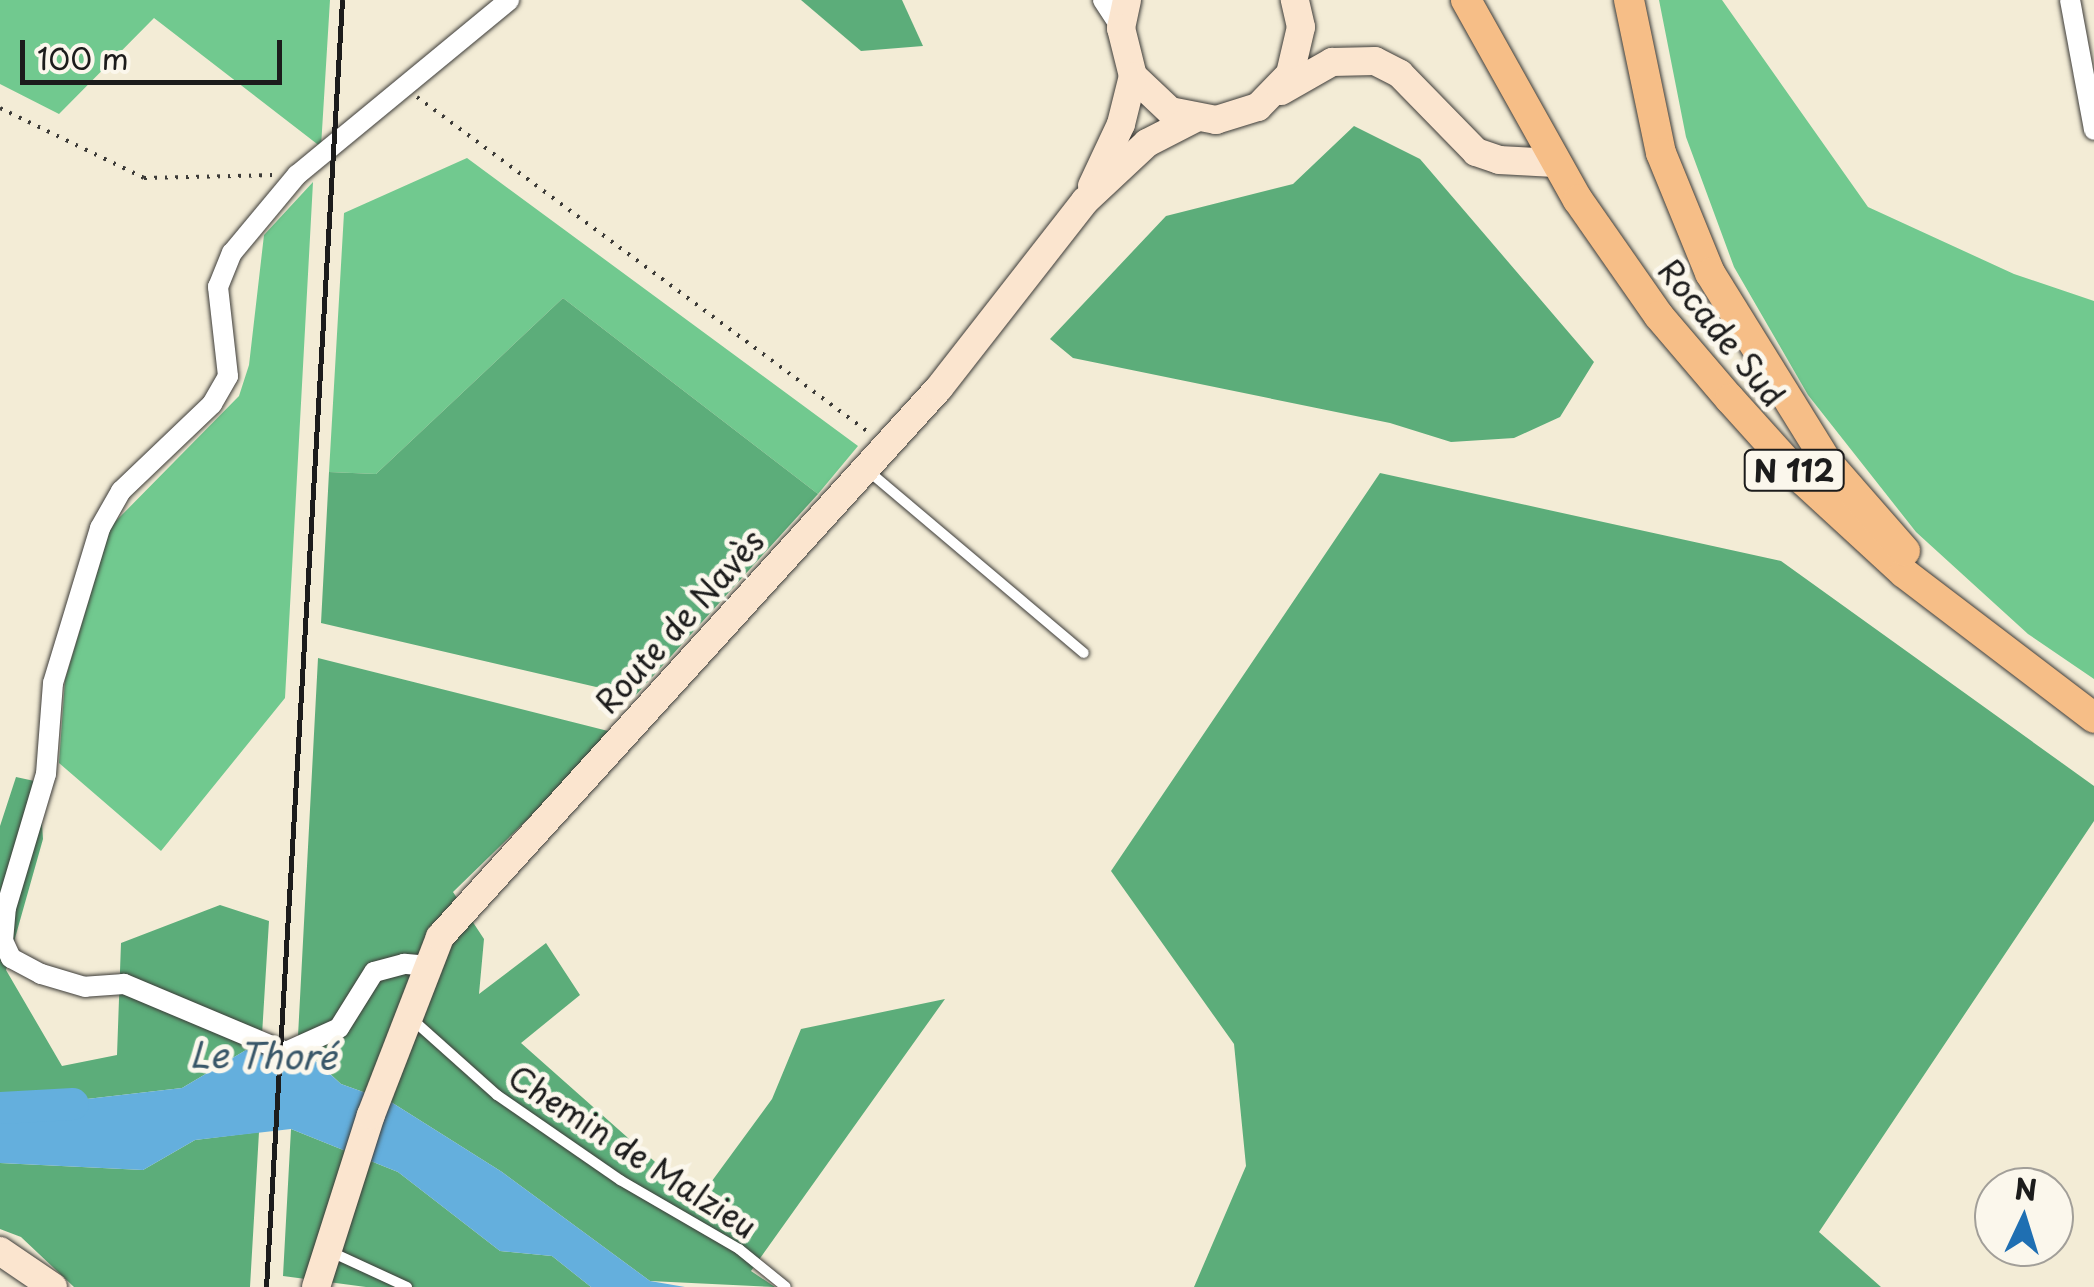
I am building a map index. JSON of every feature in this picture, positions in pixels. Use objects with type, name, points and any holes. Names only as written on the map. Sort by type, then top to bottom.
[{"type":"main road","points":[[1127,0],[1121,28],[1134,76],[1170,111],[1194,119]]},
{"type":"main road","points":[[1275,94],[1299,51],[1298,14],[1313,0]]},
{"type":"main road","name":"Rocade Sud","points":[[1466,0],[1555,163],[1660,316],[1803,480],[1934,598],[2094,714]]},
{"type":"main road","points":[[1629,0],[1645,96],[1680,208],[1727,304],[1802,426],[1910,557],[2094,714]]},
{"type":"main road","name":"Route de Navès","points":[[316,1287],[371,1116],[440,937],[866,469],[1085,201],[1147,144],[1194,119],[1238,116],[1332,62],[1374,61],[1400,74],[1476,152],[1499,160],[1555,163]]},
{"type":"main road","name":"Route de Navès","points":[[1085,201],[1121,124],[1134,76]]},
{"type":"main road","points":[[0,1251],[53,1287]]},
{"type":"street","points":[[429,966],[404,964],[374,972],[339,1028],[315,1044],[286,1052],[124,984],[85,987],[42,974],[11,958],[4,941],[6,908],[46,774],[53,683],[100,528],[121,491],[221,389],[229,361],[217,304],[222,274],[297,176],[509,0]]},
{"type":"street","points":[[1104,0],[1121,28]]},
{"type":"street","points":[[2070,0],[2094,130]]},
{"type":"lane","points":[[866,469],[1084,653]]},
{"type":"lane","name":"Chemin de Malzieu","points":[[408,1016],[496,1095],[620,1180],[739,1250],[786,1287]]},
{"type":"lane","points":[[328,1250],[407,1287]]},
{"type":"path","points":[[406,88],[887,445]]},
{"type":"path","points":[[0,108],[144,178],[297,176]]},
{"type":"green space","points":[[0,0],[330,0],[321,147],[154,18],[59,114],[0,84]]},
{"type":"green space","points":[[801,0],[902,0],[923,46],[861,51]]},
{"type":"green space","points":[[1659,0],[1722,0],[1868,207],[2014,274],[2094,301],[2094,679],[2028,634],[1916,532],[1808,395],[1734,267],[1686,137]]},
{"type":"green space","points":[[1354,126],[1420,159],[1594,362],[1560,417],[1514,438],[1451,442],[1390,423],[1073,358],[1050,339],[1166,216],[1293,184]]},
{"type":"green space","points":[[467,158],[858,446],[818,494],[563,298],[376,474],[329,472],[344,213]]},
{"type":"green space","points":[[313,182],[285,698],[161,851],[59,763],[65,680],[111,526],[239,396],[249,365],[264,235]]},
{"type":"green space","points":[[563,298],[818,494],[635,696],[321,623],[329,472],[376,474]]},
{"type":"green space","points":[[1380,473],[1781,561],[2094,786],[2094,821],[1819,1232],[1881,1287],[1194,1287],[1246,1166],[1234,1044],[1111,871]]},
{"type":"green space","points":[[318,658],[616,733],[453,892],[484,939],[479,994],[546,943],[580,995],[521,1043],[698,1200],[772,1099],[801,1029],[945,999],[751,1271],[775,1287],[650,1281],[502,1172],[391,1102],[341,1084],[311,1056],[297,1055]]},
{"type":"green space","points":[[16,777],[39,782],[43,839],[6,970],[62,1066],[117,1055],[121,943],[220,905],[269,921],[261,1051],[246,1050],[182,1088],[0,1109],[0,826]]},
{"type":"green space","points":[[291,1129],[398,1172],[500,1251],[552,1256],[591,1287],[366,1287],[283,1276]]},
{"type":"green space","points":[[259,1132],[250,1287],[74,1287],[21,1237],[0,1229],[0,1163],[143,1170],[195,1140]]},
{"type":"water","points":[[246,1050],[310,1056],[341,1084],[391,1102],[502,1172],[650,1281],[685,1287],[591,1287],[552,1256],[500,1251],[398,1172],[291,1129],[195,1140],[143,1170],[0,1163],[0,1109],[182,1088]]},
{"type":"waterway","name":"Le Thoré","points":[[0,1108],[73,1104]]},
{"type":"railway","points":[[266,1287],[342,0]]}]
